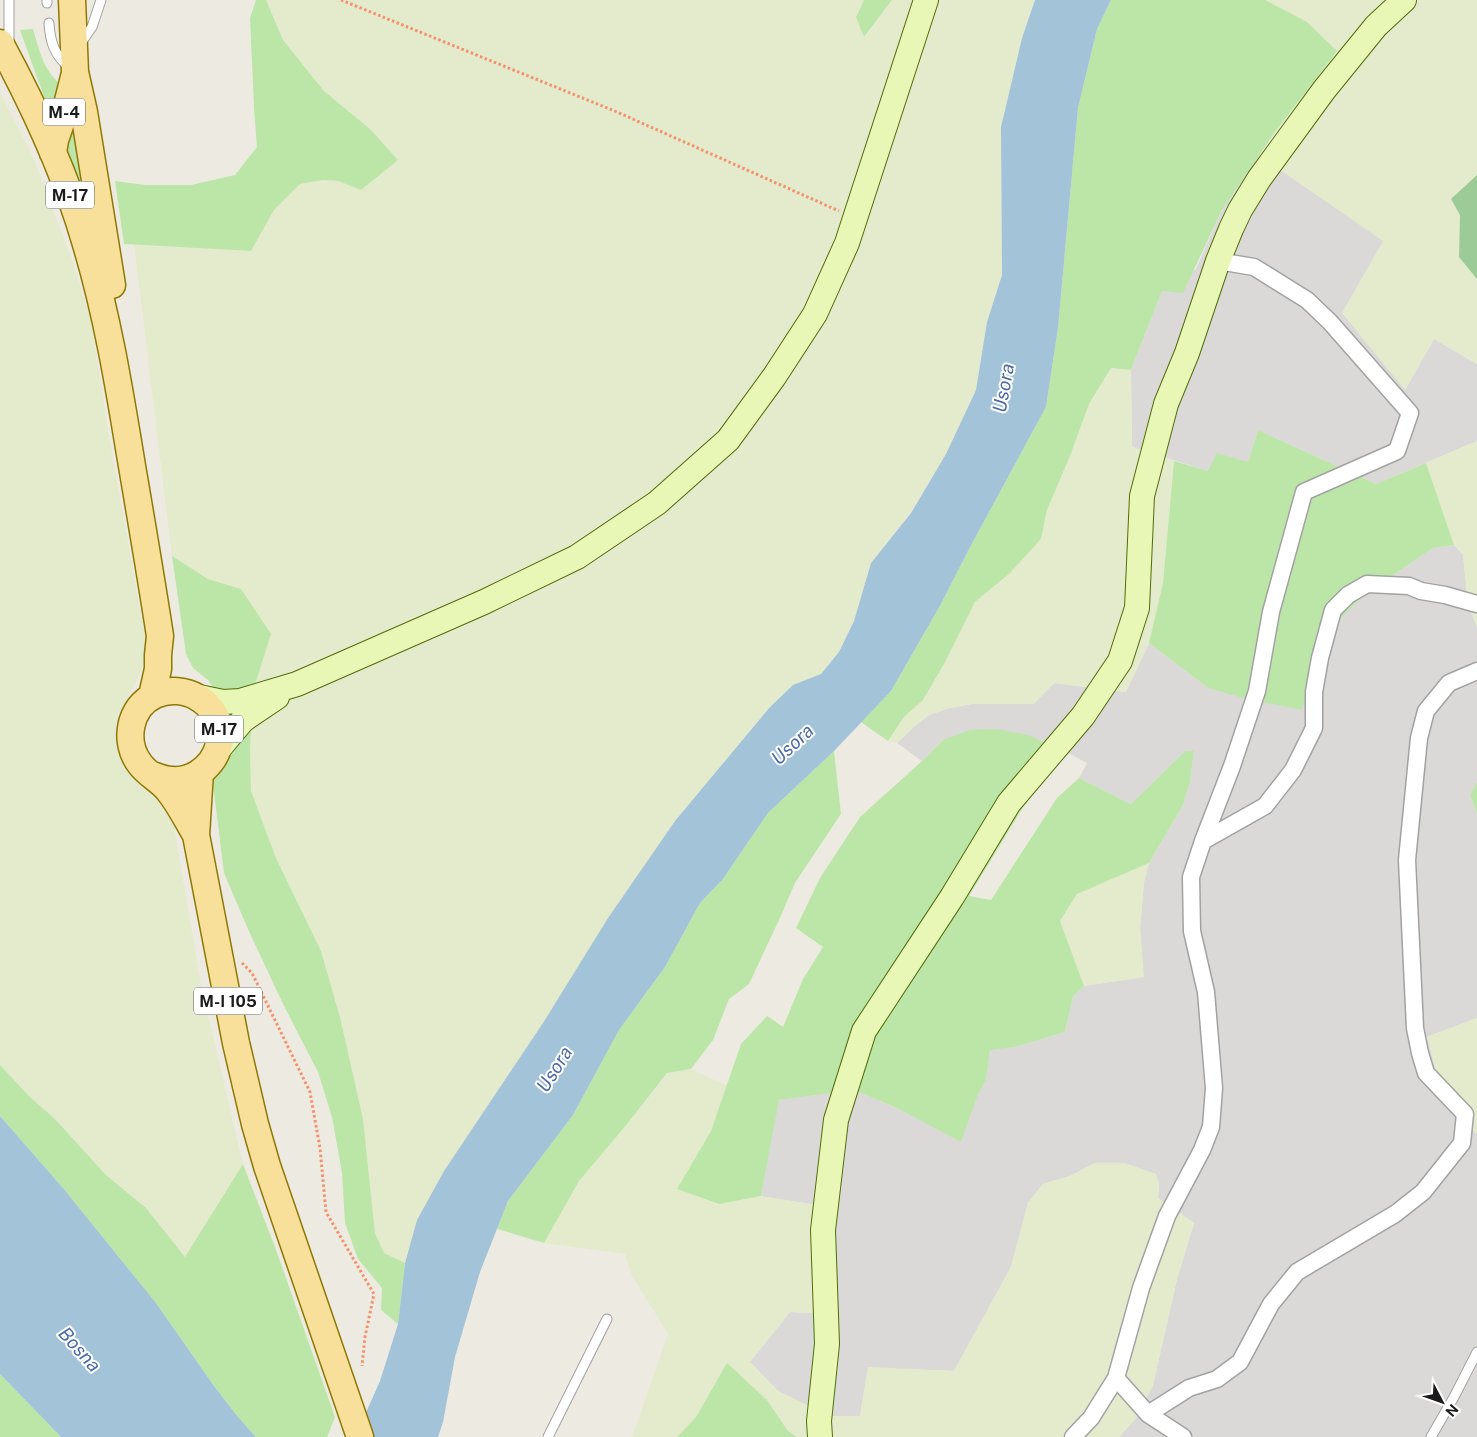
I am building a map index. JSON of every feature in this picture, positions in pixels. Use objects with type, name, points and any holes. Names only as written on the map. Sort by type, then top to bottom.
[{"type":"main road","name":"M-4","points":[[56,1],[75,63],[110,267],[113,295],[113,356]]},
{"type":"main road","name":"M-17","points":[[5,52],[53,153],[74,206],[85,242],[113,356],[160,636],[158,670],[152,696]]},
{"type":"main road","name":"M-4","points":[[53,153],[55,140],[67,105],[75,63]]},
{"type":"main road","name":"M-17","points":[[160,636],[194,695],[210,708],[217,721],[220,736],[217,751],[210,763],[200,772]]},
{"type":"main road","name":"M-17","points":[[152,696],[176,690],[194,695]]},
{"type":"main road","points":[[152,696],[135,714],[130,727],[133,754],[140,765],[167,789],[196,835]]},
{"type":"main road","points":[[150,774],[163,779],[182,780],[200,772],[196,835]]},
{"type":"main road","name":"M-I 105","points":[[196,835],[236,1043],[255,1124],[267,1166],[360,1437]]},
{"type":"street","points":[[194,695],[224,702],[240,701],[297,684],[484,602],[577,557],[658,503],[728,440],[774,377],[815,314],[847,243],[926,0]]},
{"type":"street","points":[[820,1437],[819,1421],[827,1344],[823,1230],[836,1120],[864,1031],[952,897],[1009,803],[1083,716],[1120,661],[1137,608],[1142,496],[1166,404],[1187,353],[1218,261],[1240,210],[1259,179],[1324,90],[1376,26],[1404,0]]},
{"type":"street","points":[[1073,1437],[1091,1418],[1116,1378],[1140,1288],[1167,1216],[1202,1150],[1211,1127],[1214,1088],[1206,992],[1192,931],[1191,877],[1232,766],[1257,691],[1271,612],[1304,492],[1397,451],[1410,413],[1330,322],[1307,300],[1254,267],[1218,261]]},
{"type":"street","points":[[1203,841],[1265,806],[1292,770],[1314,728],[1314,692],[1320,658],[1333,610],[1348,595],[1367,584],[1409,586],[1477,604]]},
{"type":"street","points":[[1148,1414],[1189,1388],[1217,1379],[1240,1362],[1272,1304],[1297,1272],[1395,1214],[1423,1192],[1462,1142],[1465,1114],[1426,1073],[1415,1028],[1407,860],[1419,738],[1426,711],[1449,683],[1477,671]]},
{"type":"street","points":[[217,751],[243,720],[297,684]]},
{"type":"street","points":[[1116,1378],[1148,1414],[1183,1437]]},
{"type":"lane","points":[[5,52],[9,0]]},
{"type":"lane","points":[[49,23],[50,39],[56,53],[64,62],[75,63],[92,26],[101,0]]},
{"type":"lane","points":[[548,1437],[607,1319]]},
{"type":"lane","points":[[1432,1437],[1477,1352]]},
{"type":"path","points":[[341,0],[617,112],[855,218]]},
{"type":"path","points":[[240,962],[252,974],[310,1092],[320,1148],[326,1212],[374,1294],[365,1337],[362,1366]]},
{"type":"shaded area","points":[[1259,155],[1384,241],[1405,390],[1434,339],[1477,364],[1477,441],[1376,484],[1258,430],[1248,462],[1208,471],[1132,447],[1131,370],[1162,291],[1196,269],[1222,210]]},
{"type":"shaded area","points":[[1454,545],[1463,554],[1468,604],[1477,628],[1477,782],[1470,795],[1477,814],[1477,1018],[1427,1037],[1448,1105],[1477,1134],[1477,1437],[1119,1437],[1136,1418],[1153,1385],[1177,1279],[1194,1223],[1158,1198],[1159,1182],[1095,1163],[1070,1176],[1043,1184],[1028,1203],[1011,1267],[954,1371],[868,1368],[860,1416],[829,1416],[778,1391],[750,1362],[790,1312],[833,1314],[836,1208],[761,1196],[778,1100],[854,1090],[899,1109],[977,1097],[986,1080],[990,1049],[1015,1047],[1065,1032],[1073,997],[1084,986],[1143,977],[1140,928],[1144,882],[1149,863],[1183,805],[1190,782],[1194,751],[1185,751],[1131,804],[1079,778],[1087,763],[1064,751],[943,740],[922,761],[897,743],[929,715],[950,708],[972,704],[1000,703],[1045,692],[1054,683],[1126,692],[1149,643],[1208,688],[1310,676],[1338,620],[1364,595],[1433,548]]},
{"type":"green space","points":[[256,0],[266,0],[283,40],[324,91],[370,129],[398,160],[361,190],[338,181],[323,180],[300,184],[274,210],[251,251],[124,244],[115,181],[145,185],[191,185],[235,175],[257,147],[250,18]]},
{"type":"green space","points":[[266,0],[864,0],[856,17],[865,37],[892,0],[1035,0],[1022,38],[1001,127],[1002,275],[987,322],[976,390],[946,454],[910,513],[871,563],[854,621],[839,652],[821,674],[793,685],[770,707],[675,821],[608,918],[543,1023],[444,1171],[417,1220],[405,1263],[384,1253],[375,1233],[363,1119],[340,1017],[321,951],[276,858],[251,791],[252,694],[241,589],[208,579],[172,556],[134,245],[251,251],[274,210],[300,184],[323,180],[338,181],[361,190],[370,129],[324,91],[283,40]]},
{"type":"green space","points":[[864,0],[892,0],[864,37],[856,17]]},
{"type":"green space","points":[[1111,0],[1265,0],[1307,22],[1337,51],[1274,133],[1222,210],[1183,293],[1162,291],[1131,370],[1111,368],[1089,404],[1047,510],[1041,539],[1010,573],[975,602],[944,664],[923,700],[904,717],[888,741],[861,722],[891,691],[941,604],[1046,407],[1058,328],[1078,108],[1097,29]]},
{"type":"green space","points":[[1265,0],[1477,0],[1477,175],[1451,199],[1460,215],[1459,257],[1477,279],[1477,364],[1434,339],[1405,390],[1342,313],[1383,241],[1259,155],[1274,133]]},
{"type":"green space","points":[[33,29],[45,65],[59,83],[51,116],[20,30]]},
{"type":"green space","points":[[0,92],[33,157],[73,262],[91,320],[108,430],[146,640],[145,660],[138,679],[127,699],[121,718],[168,791],[201,985],[243,1164],[185,1258],[146,1208],[106,1175],[55,1119],[30,1097],[0,1065]]},
{"type":"green space","points":[[76,113],[88,214],[62,139]]},
{"type":"green space","points":[[1477,175],[1477,279],[1459,257],[1460,215],[1451,199]]},
{"type":"green space","points":[[1111,368],[1131,370],[1132,447],[1174,461],[1163,583],[1149,643],[1126,692],[1054,683],[1034,704],[972,704],[950,708],[929,715],[897,743],[888,741],[904,717],[923,700],[944,664],[975,602],[1010,573],[1041,539],[1047,510],[1089,404]]},
{"type":"green space","points":[[1258,430],[1376,484],[1426,463],[1454,545],[1433,548],[1364,595],[1336,623],[1318,649],[1302,710],[1247,699],[1208,688],[1149,643],[1163,583],[1174,461],[1208,471],[1217,453],[1248,462]]},
{"type":"green space","points":[[1477,441],[1477,628],[1468,604],[1463,554],[1454,545],[1426,463]]},
{"type":"green space","points":[[172,556],[208,579],[241,589],[271,634],[252,694],[251,791],[276,858],[321,951],[340,1017],[363,1119],[375,1233],[384,1253],[405,1263],[398,1324],[381,1310],[382,1288],[358,1259],[345,1223],[342,1173],[332,1117],[318,1072],[284,1006],[224,873],[211,768],[221,700],[208,680],[193,668],[186,654]]},
{"type":"green space","points":[[997,729],[1028,735],[1064,751],[1025,804],[969,896],[991,900],[1057,798],[1079,778],[1131,804],[1185,751],[1194,751],[1190,782],[1183,805],[1149,863],[1077,894],[1060,921],[1084,986],[1073,997],[1065,1032],[1015,1047],[990,1050],[986,1080],[977,1097],[961,1142],[899,1109],[854,1090],[779,1100],[761,1196],[719,1204],[677,1189],[711,1131],[741,1044],[767,1016],[783,1027],[803,979],[823,947],[796,928],[820,878],[860,817],[943,740],[970,730]]},
{"type":"green space","points":[[834,751],[841,814],[795,883],[749,984],[729,999],[713,1040],[691,1069],[667,1073],[579,1181],[544,1243],[497,1229],[508,1201],[573,1115],[619,1030],[665,967],[700,903],[723,879],[768,813]]},
{"type":"green space","points":[[1477,782],[1477,814],[1470,795]]},
{"type":"green space","points":[[1149,863],[1144,882],[1140,928],[1144,977],[1084,986],[1060,921],[1077,894]]},
{"type":"green space","points":[[1477,1018],[1477,1134],[1448,1105],[1437,1077],[1427,1037]]},
{"type":"green space","points":[[0,1065],[30,1097],[55,1119],[106,1175],[146,1208],[185,1257],[243,1164],[275,1247],[335,1417],[327,1437],[256,1437],[238,1417],[156,1303],[63,1188],[0,1116]]},
{"type":"green space","points":[[691,1069],[728,1086],[711,1131],[677,1189],[718,1204],[761,1196],[836,1208],[833,1314],[790,1312],[750,1362],[778,1391],[829,1416],[860,1416],[868,1367],[954,1371],[1011,1267],[1028,1203],[1043,1184],[1070,1176],[1095,1163],[1125,1163],[1156,1174],[1159,1182],[1158,1198],[1194,1223],[1177,1279],[1153,1385],[1136,1418],[1119,1437],[797,1437],[788,1431],[767,1400],[727,1364],[696,1417],[677,1437],[632,1437],[668,1334],[632,1276],[625,1254],[544,1243],[579,1181],[668,1073]]},
{"type":"green space","points":[[727,1363],[767,1400],[788,1431],[797,1437],[677,1437],[696,1417]]},
{"type":"green space","points":[[0,1374],[61,1437],[0,1437]]},
{"type":"water","name":"Usora","points":[[1035,0],[1111,0],[1097,29],[1078,108],[1058,328],[1046,407],[941,604],[891,691],[834,751],[768,813],[723,879],[700,903],[665,967],[619,1030],[573,1115],[508,1201],[480,1272],[455,1357],[443,1422],[438,1437],[355,1437],[380,1381],[398,1324],[405,1263],[417,1220],[444,1171],[543,1023],[608,918],[675,821],[770,707],[793,685],[821,674],[839,652],[854,621],[871,563],[911,513],[946,454],[976,390],[987,322],[1002,275],[1001,127],[1022,38]]},
{"type":"water","name":"Bosna","points":[[0,1116],[63,1188],[156,1303],[214,1386],[256,1437],[61,1437],[0,1374]]}]
